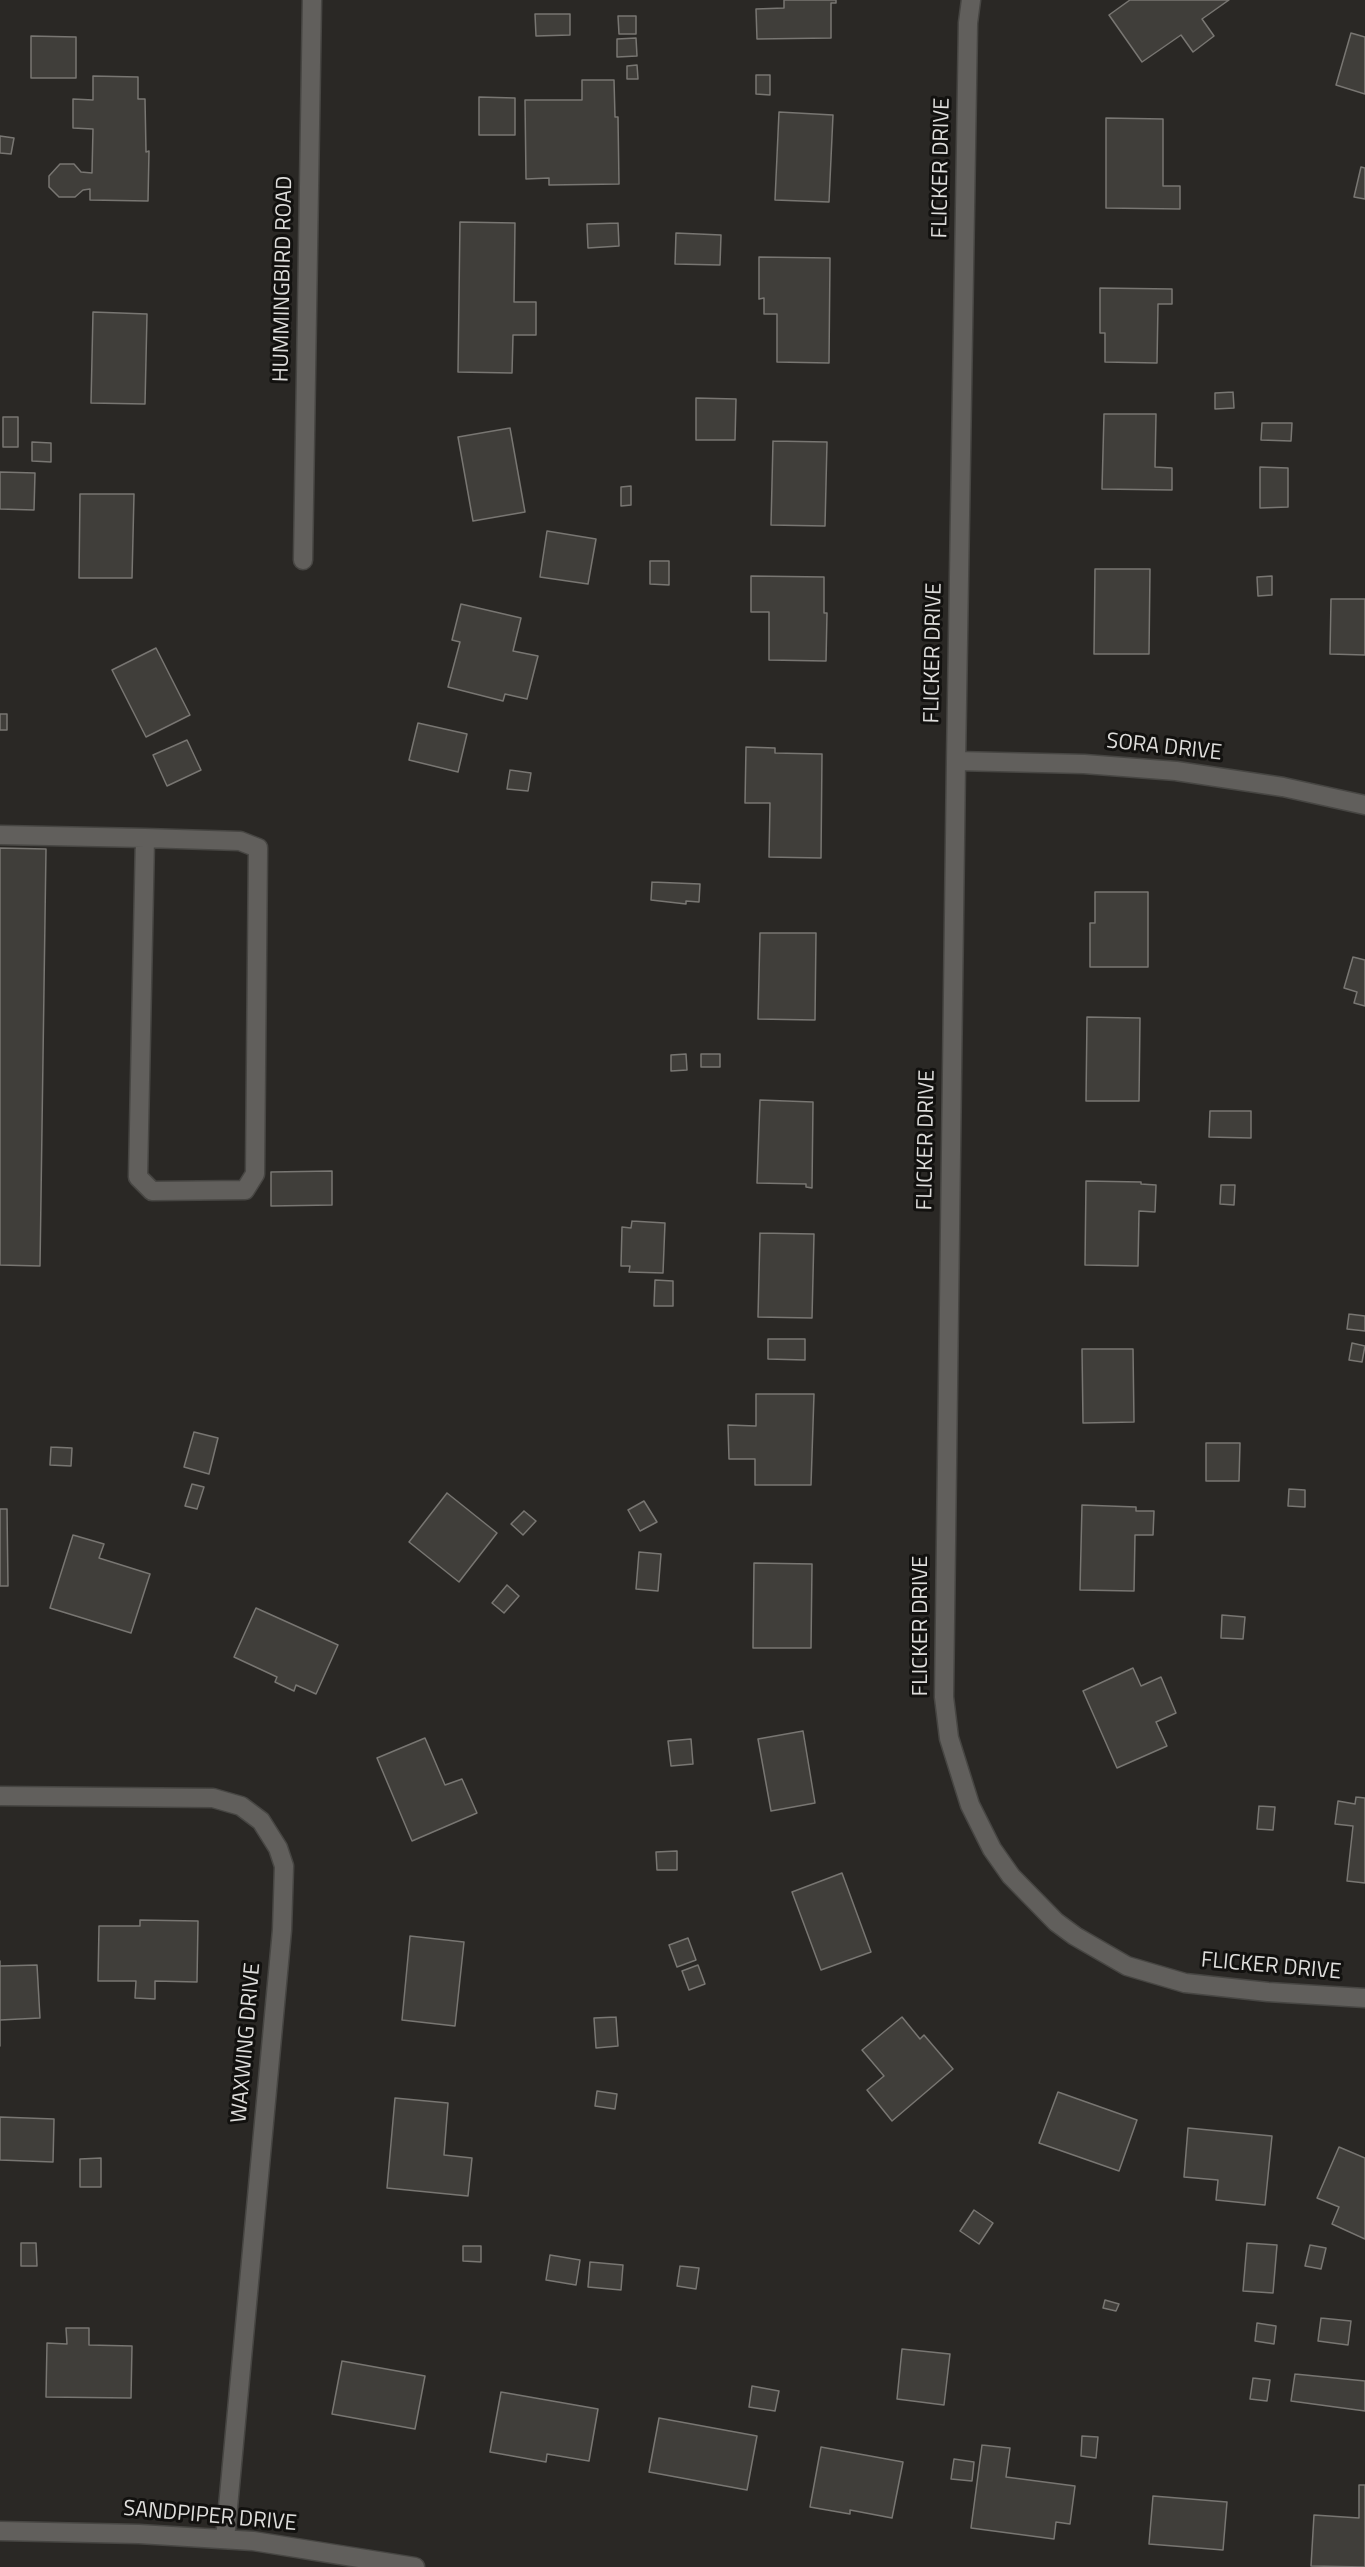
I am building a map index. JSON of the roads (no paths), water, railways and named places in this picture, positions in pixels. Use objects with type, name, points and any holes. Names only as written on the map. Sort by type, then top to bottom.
[{"type":"street","name":"HUMMINGBIRD ROAD","points":[[303,560],[312,0]]},
{"type":"street","name":"FLICKER DRIVE","points":[[971,0],[968,23],[956,761],[944,1697],[949,1738],[970,1805],[992,1849],[1011,1876],[1065,1929],[1127,1966],[1185,1983],[1268,1992],[1365,1998]]},
{"type":"street","name":"SORA DRIVE","points":[[956,761],[1084,764],[1176,771],[1283,788],[1365,805]]},
{"type":"street","points":[[0,835],[145,838],[240,841],[258,848],[255,1174],[245,1190],[152,1191],[138,1177],[145,838]]},
{"type":"street","name":"WAXWING DRIVE","points":[[1,1796],[213,1798],[241,1806],[261,1821],[278,1848],[284,1866],[282,1930],[225,2539]]},
{"type":"street","name":"SANDPIPER DRIVE","points":[[0,2531],[139,2534],[253,2541],[415,2567]]}]
